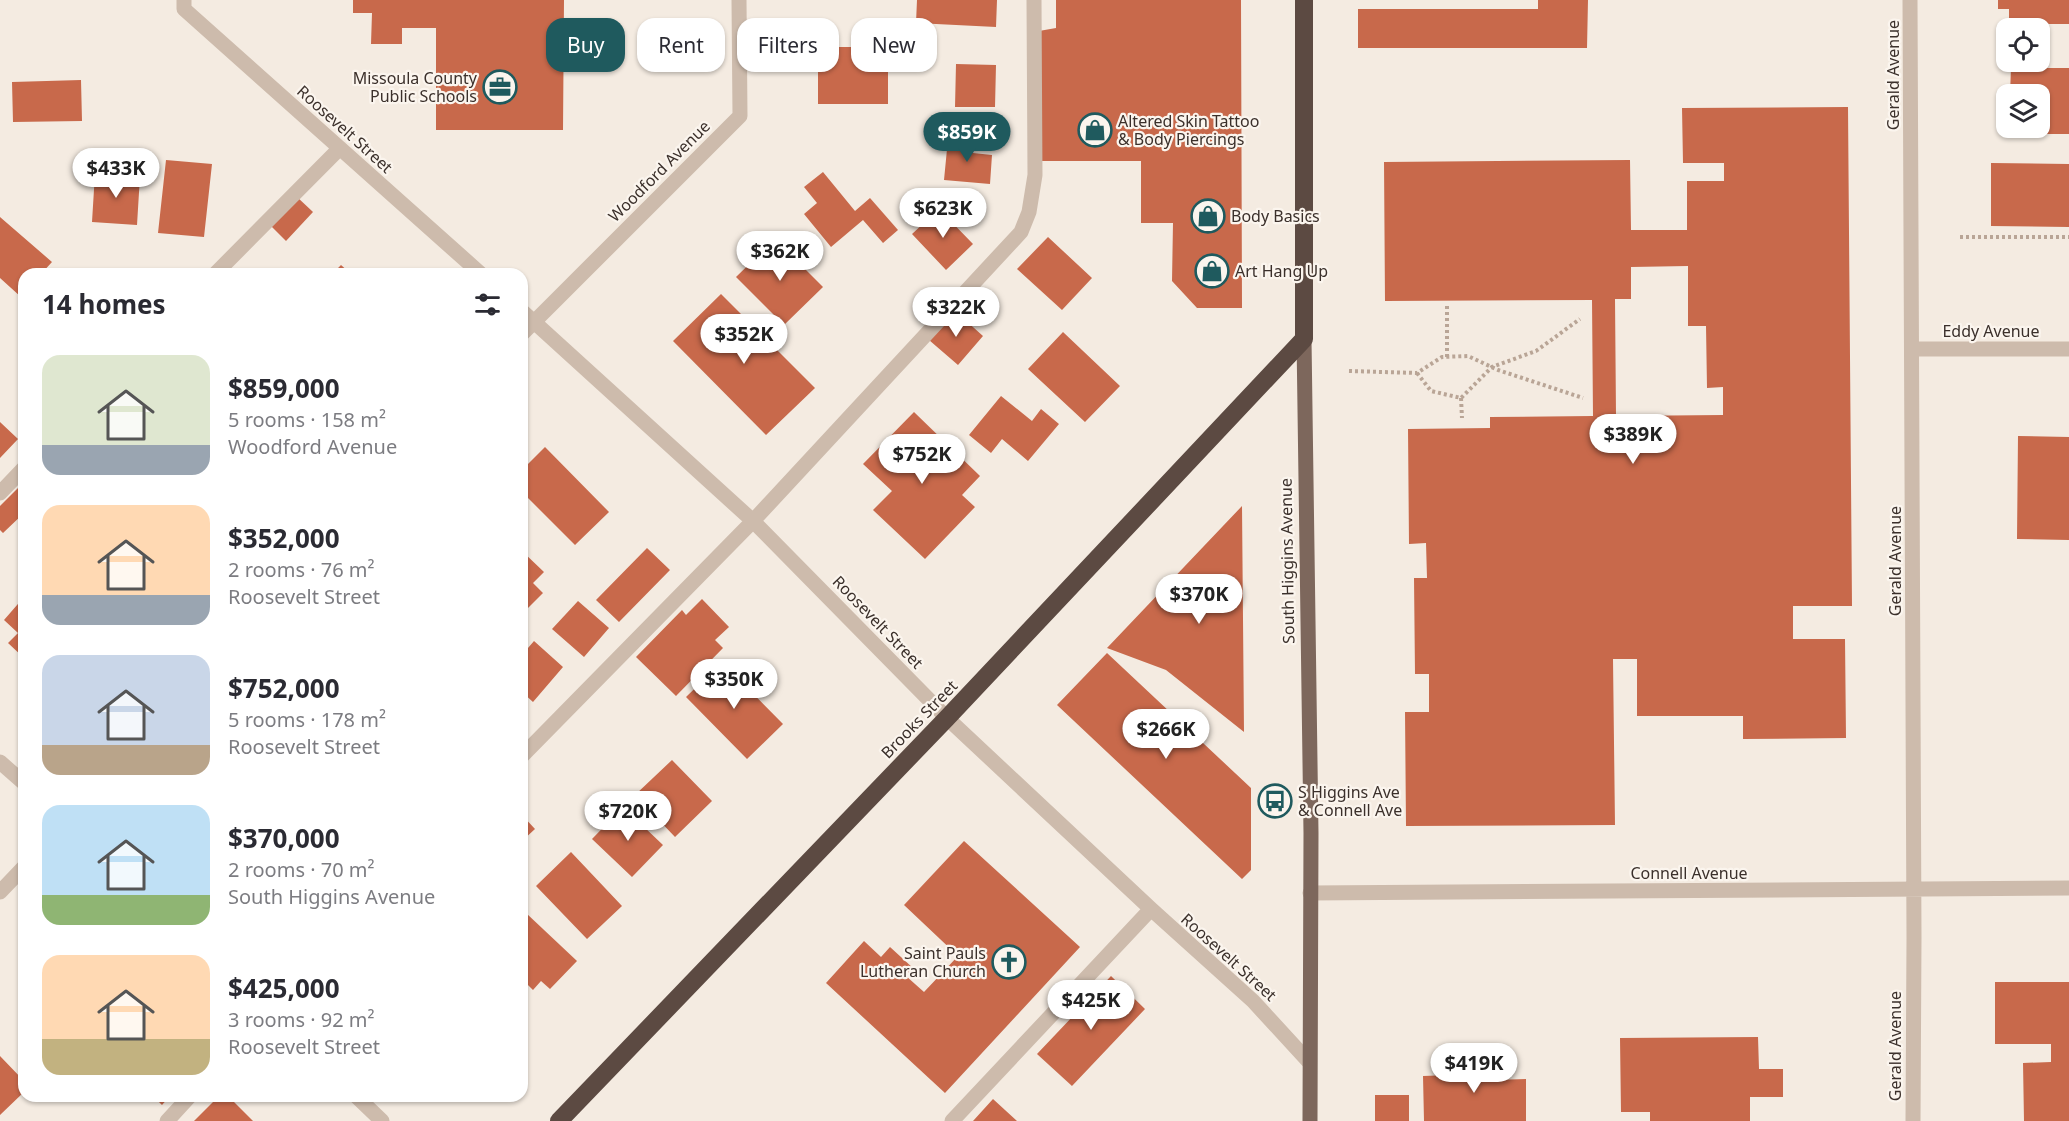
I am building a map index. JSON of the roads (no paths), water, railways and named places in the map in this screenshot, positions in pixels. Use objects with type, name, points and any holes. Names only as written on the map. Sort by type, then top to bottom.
[{"type":"highway","name":"South Higgins Avenue","points":[[1304,0],[1304,339]]},
{"type":"highway","name":"Brooks Street","points":[[559,1121],[947,718],[1304,339]]},
{"type":"main road","name":"South Higgins Avenue","points":[[1304,339],[1311,833],[1310,1121]]},
{"type":"street","name":"Woodford Avenue","points":[[528,316],[740,116],[739,0]]},
{"type":"street","points":[[528,750],[753,521],[1021,232],[1029,212],[1035,175],[1034,0]]},
{"type":"street","name":"Gerald Avenue","points":[[1910,0],[1913,1121]]},
{"type":"street","name":"Roosevelt Street","points":[[184,5],[339,148],[474,268]]},
{"type":"street","points":[[221,268],[339,148]]},
{"type":"street","name":"Roosevelt Street","points":[[528,316],[753,521],[947,718],[1253,1001],[1309,1062]]},
{"type":"street","name":"Eddy Avenue","points":[[1912,349],[2069,349]]},
{"type":"street","points":[[0,493],[18,474]]},
{"type":"street","points":[[0,762],[18,778]]},
{"type":"street","points":[[0,892],[18,873]]},
{"type":"street","name":"Connell Avenue","points":[[1310,893],[2069,888]]},
{"type":"street","points":[[952,1121],[1151,909]]},
{"type":"street","points":[[167,1121],[184,1102]]},
{"type":"street","points":[[362,1102],[382,1121]]},
{"type":"place","name":"Missoula County Public Schools","points":[[500,87]]},
{"type":"place","name":"Altered Skin Tattoo & Body Piercings","points":[[1095,130]]},
{"type":"place","name":"Body Basics","points":[[1208,216]]},
{"type":"place","name":"Art Hang Up","points":[[1212,271]]},
{"type":"place","name":"S Higgins Ave & Connell Ave","points":[[1275,801]]},
{"type":"place","name":"Saint Pauls Lutheran Church","points":[[1009,962]]}]
